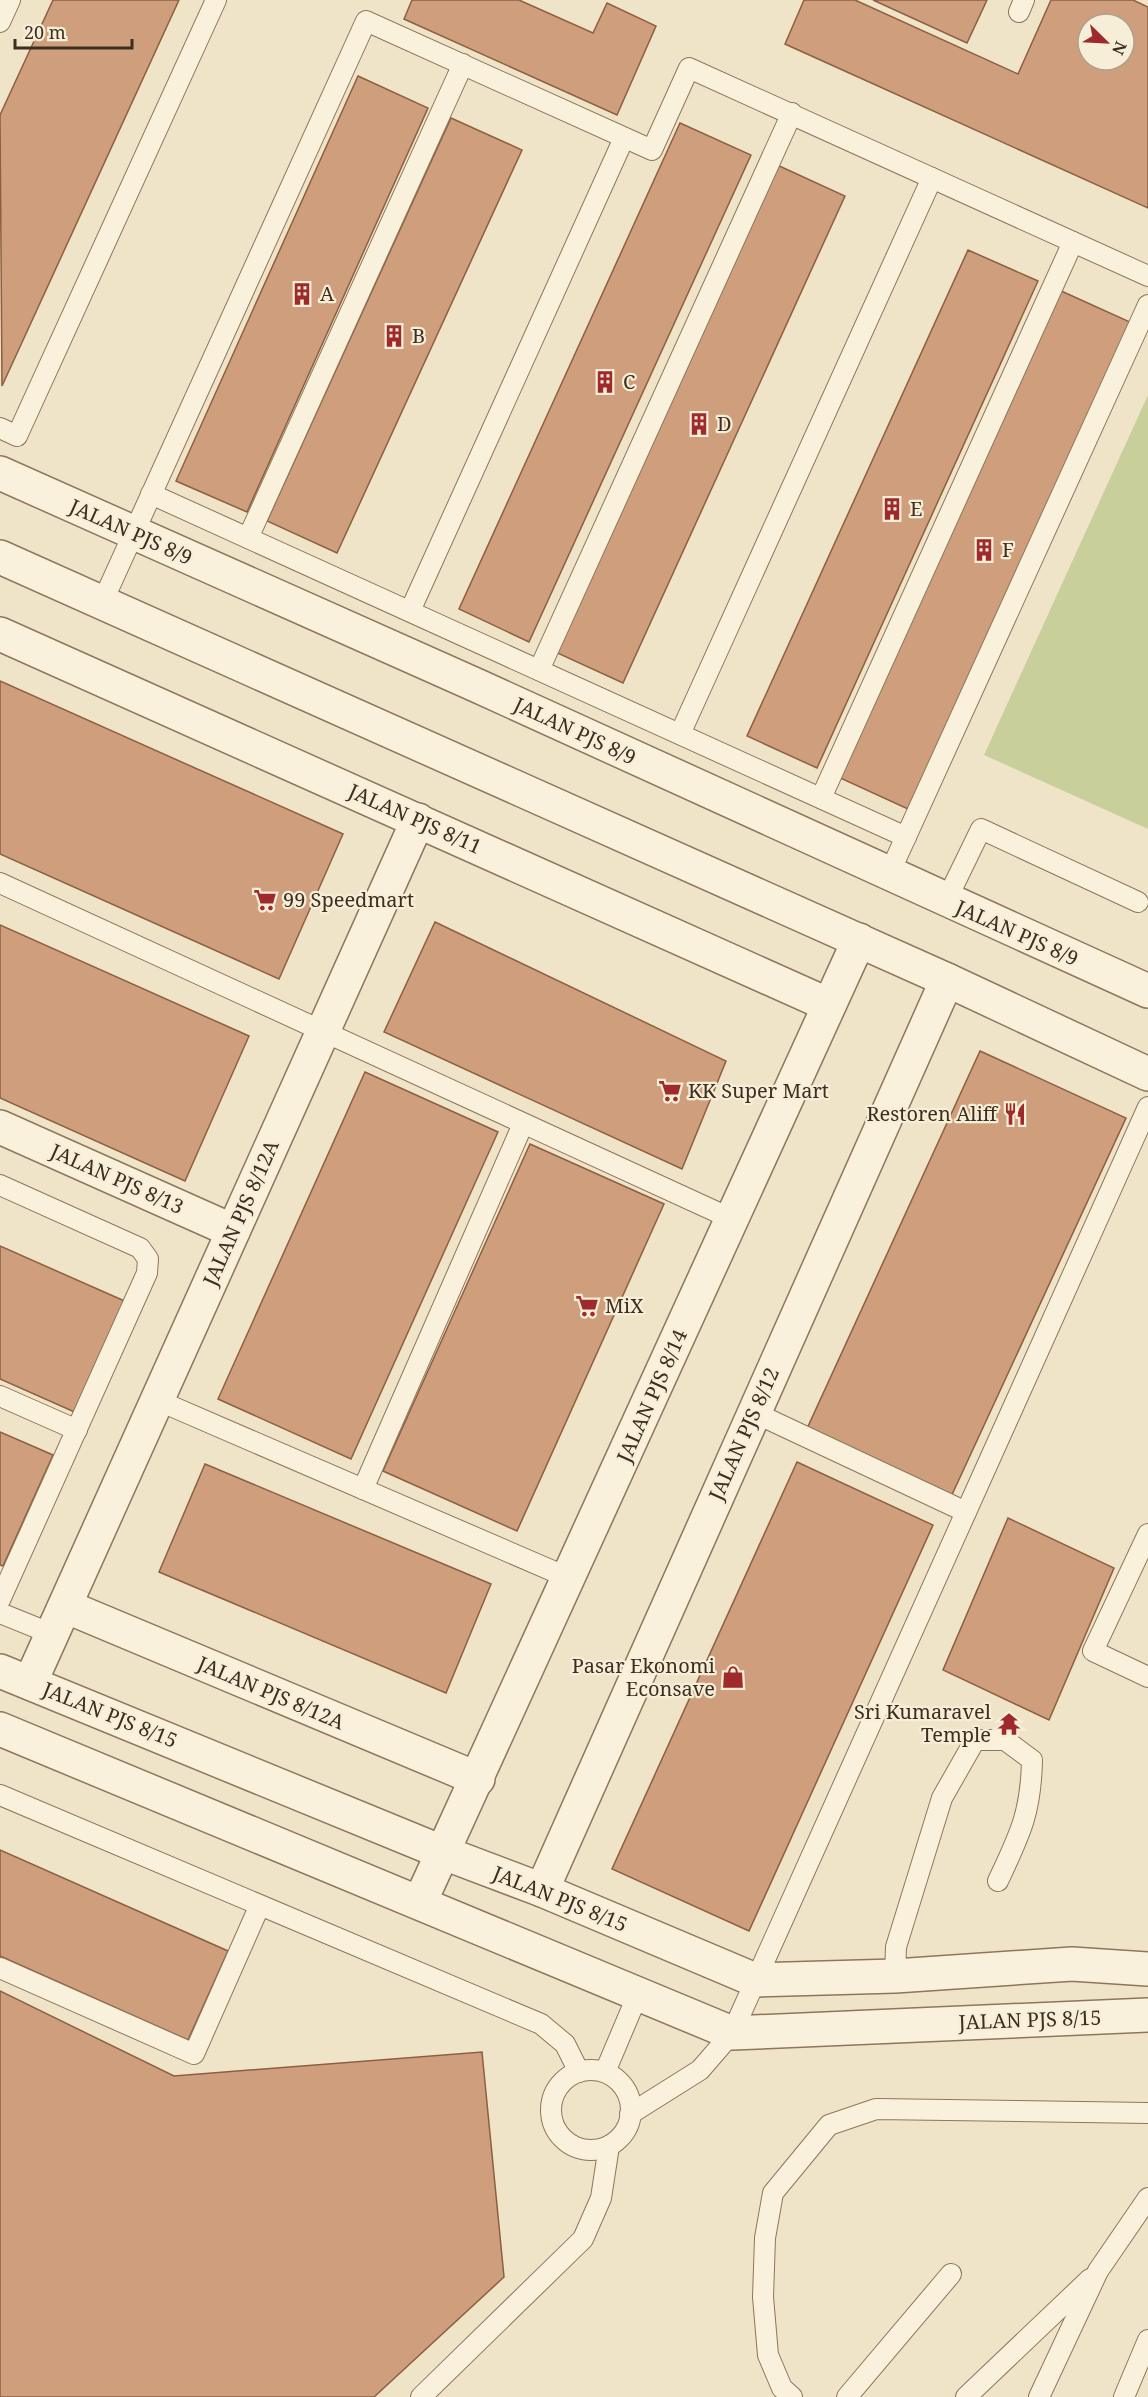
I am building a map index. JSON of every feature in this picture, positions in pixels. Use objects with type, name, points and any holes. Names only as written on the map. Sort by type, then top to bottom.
[{"type":"street","name":"JALAN PJS 8/9","points":[[0,473],[1148,991]]},
{"type":"street","points":[[0,557],[859,940],[1148,1074]]},
{"type":"street","name":"JALAN PJS 8/11","points":[[0,634],[829,1005]]},
{"type":"street","name":"JALAN PJS 8/12A","points":[[30,1683],[418,820]]},
{"type":"street","name":"JALAN PJS 8/14","points":[[444,1853],[859,940]]},
{"type":"street","name":"JALAN PJS 8/12","points":[[542,1890],[947,980]]},
{"type":"street","name":"JALAN PJS 8/13","points":[[0,1127],[233,1231]]},
{"type":"street","name":"JALAN PJS 8/12A","points":[[59,1620],[478,1779]]},
{"type":"street","name":"JALAN PJS 8/15","points":[[0,1671],[444,1853],[542,1890],[755,1980],[895,1976],[1072,1964],[1148,1970]]},
{"type":"street","name":"JALAN PJS 8/15","points":[[0,1728],[732,2032],[1148,2015]]},
{"type":"street","points":[[420,1902],[444,1853]]},
{"type":"lane","points":[[0,22],[10,0]]},
{"type":"lane","points":[[0,428],[17,436],[216,0]]},
{"type":"lane","points":[[102,603],[366,21],[652,150],[689,68],[1148,276]]},
{"type":"lane","points":[[248,538],[463,64]]},
{"type":"lane","points":[[539,670],[792,113]]},
{"type":"lane","points":[[410,611],[624,138]]},
{"type":"lane","points":[[680,734],[932,178]]},
{"type":"lane","points":[[821,798],[1073,242]]},
{"type":"lane","points":[[889,874],[1148,305]]},
{"type":"lane","points":[[151,494],[906,837]]},
{"type":"lane","points":[[946,901],[981,829],[1138,902]]},
{"type":"lane","points":[[0,883],[732,1219]]},
{"type":"lane","points":[[630,2114],[700,2070],[732,2032],[1148,1107]]},
{"type":"lane","points":[[363,1489],[523,1124]]},
{"type":"lane","points":[[0,1185],[140,1248],[148,1259],[147,1273],[0,1600]]},
{"type":"lane","points":[[0,1396],[77,1430]]},
{"type":"lane","points":[[157,1400],[570,1578]]},
{"type":"lane","points":[[753,1412],[966,1512]]},
{"type":"lane","points":[[1148,1534],[1093,1651],[1148,1677]]},
{"type":"lane","points":[[0,1613],[59,1620]]},
{"type":"lane","points":[[895,1976],[896,1947],[942,1798],[975,1740],[1005,1740],[1032,1760],[1032,1796],[1022,1830],[998,1881]]},
{"type":"lane","points":[[0,1795],[541,2024],[565,2043],[579,2072]]},
{"type":"lane","points":[[0,1968],[194,2054],[259,1906]]},
{"type":"lane","points":[[605,2072],[638,1994]]},
{"type":"lane","points":[[592,2070],[605,2072],[625,2088],[630,2100],[627,2126],[609,2146],[596,2150],[576,2147],[560,2136],[553,2125],[552,2099],[567,2078],[579,2072],[592,2070]]},
{"type":"lane","points":[[792,2397],[782,2388],[768,2355],[763,2298],[765,2238],[773,2193],[829,2125],[876,2109],[1148,2113]]},
{"type":"lane","points":[[421,2397],[583,2239],[601,2198],[609,2146]]},
{"type":"lane","points":[[1039,2397],[1098,2271],[1148,2198]]},
{"type":"lane","points":[[966,2397],[1098,2271]]},
{"type":"lane","points":[[848,2397],[951,2274]]},
{"type":"lane","points":[[1124,2397],[1143,2366],[1148,2340]]},
{"type":"green space","points":[[1148,395],[1148,829],[984,755]]},
{"type":"building","points":[[53,0],[179,0],[2,386],[0,115]]},
{"type":"building","points":[[412,0],[519,0],[593,33],[607,3],[656,26],[617,115],[404,19]]},
{"type":"building","points":[[804,0],[855,0],[1018,74],[1051,0],[1133,0],[1148,7],[1148,208],[785,44]]},
{"type":"building","points":[[873,0],[987,0],[967,43]]},
{"type":"building","name":"A","points":[[358,76],[428,108],[247,512],[176,481]]},
{"type":"building","name":"B","points":[[451,118],[522,150],[337,553],[267,521]]},
{"type":"building","name":"C","points":[[680,123],[751,155],[529,642],[459,609]]},
{"type":"building","name":"D","points":[[775,164],[845,196],[623,683],[553,651]]},
{"type":"building","name":"E","points":[[968,250],[1038,281],[817,768],[747,736]]},
{"type":"building","name":"F","points":[[1059,290],[1130,322],[908,809],[838,777]]},
{"type":"building","points":[[0,681],[343,834],[279,979],[0,854]]},
{"type":"building","points":[[435,922],[726,1061],[682,1169],[384,1032]]},
{"type":"building","points":[[0,925],[249,1036],[185,1181],[0,1098]]},
{"type":"building","points":[[980,1051],[1126,1118],[950,1499],[805,1433]]},
{"type":"building","points":[[365,1072],[498,1132],[351,1459],[218,1399]]},
{"type":"building","points":[[530,1144],[664,1204],[517,1531],[383,1471]]},
{"type":"building","points":[[0,1246],[129,1303],[79,1414],[0,1379]]},
{"type":"building","points":[[0,1432],[53,1455],[3,1566],[0,1565]]},
{"type":"building","points":[[797,1462],[933,1525],[749,1931],[612,1869]]},
{"type":"building","points":[[205,1464],[491,1584],[446,1693],[159,1572]]},
{"type":"building","points":[[1008,1518],[1114,1568],[1049,1720],[943,1670]]},
{"type":"building","points":[[0,1850],[228,1951],[188,2040],[0,1956]]},
{"type":"building","points":[[0,1991],[174,2076],[482,2052],[504,2277],[374,2397],[0,2397]]},
{"type":"place","name":"A","points":[[302,294]]},
{"type":"place","name":"B","points":[[394,336]]},
{"type":"place","name":"C","points":[[605,382]]},
{"type":"place","name":"D","points":[[699,424]]},
{"type":"place","name":"E","points":[[892,509]]},
{"type":"place","name":"F","points":[[984,550]]},
{"type":"place","name":"99 Speedmart","points":[[265,900]]},
{"type":"place","name":"KK Super Mart","points":[[670,1091]]},
{"type":"place","name":"Restoren Aliff","points":[[1015,1114]]},
{"type":"place","name":"MiX","points":[[587,1306]]},
{"type":"place","name":"Pasar Ekonomi Econsave","points":[[733,1677]]},
{"type":"place","name":"Sri Kumaravel Temple","points":[[1009,1724]]}]
